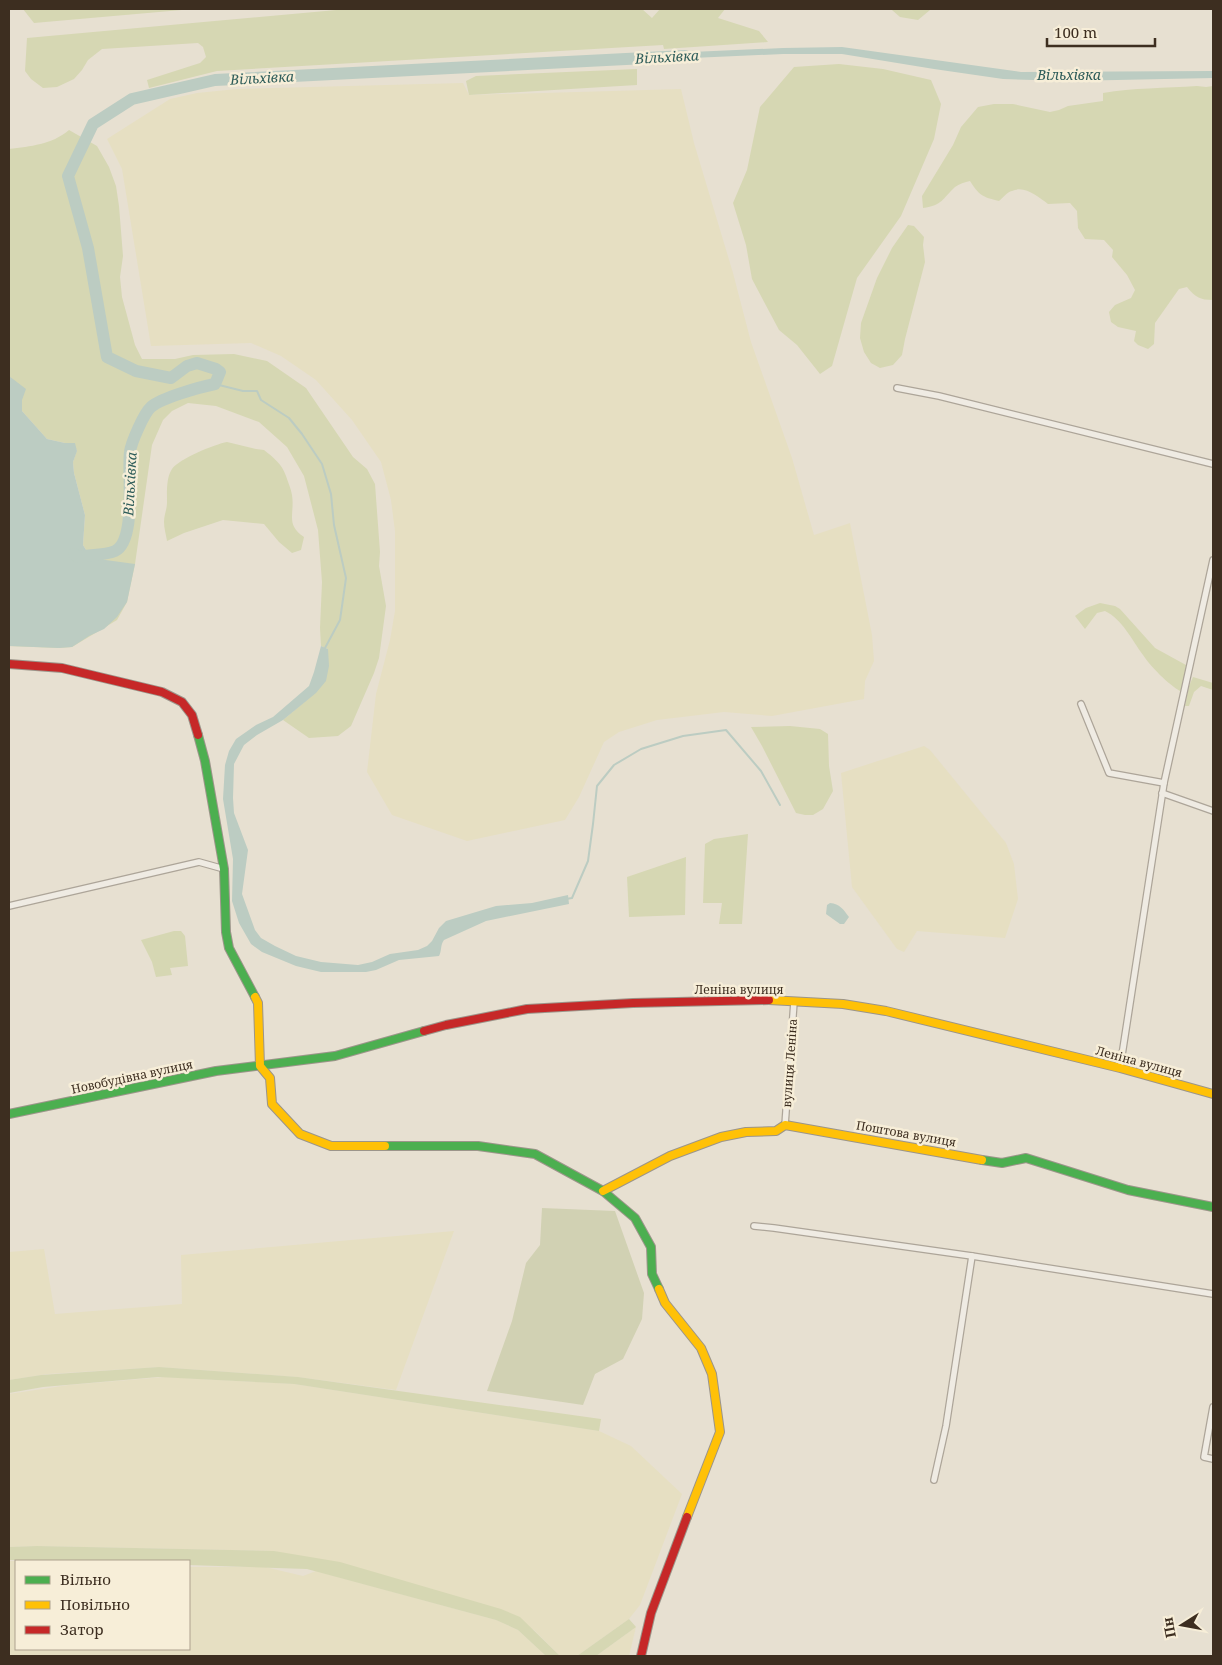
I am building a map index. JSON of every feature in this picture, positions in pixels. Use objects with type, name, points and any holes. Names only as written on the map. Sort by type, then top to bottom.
[{"type":"street","points":[[897,388],[939,396],[1213,464]]},
{"type":"street","points":[[1120,1068],[1162,792],[1213,560]]},
{"type":"street","points":[[9,664],[62,668],[162,692],[182,702],[192,715],[205,761],[224,869],[226,932],[229,948],[258,1003],[260,1066],[270,1078],[272,1104],[300,1134],[331,1146],[478,1146],[535,1154],[603,1192],[635,1218],[651,1247],[652,1274],[665,1303],[701,1348],[712,1374],[720,1432],[651,1613],[641,1656]]},
{"type":"street","points":[[1081,704],[1109,773],[1164,783]]},
{"type":"street","points":[[1162,792],[1213,811]]},
{"type":"street","points":[[9,906],[199,862],[224,869]]},
{"type":"street","name":"Леніна вулиця","points":[[260,1066],[335,1056],[446,1025],[527,1009],[633,1003],[762,1000],[844,1004],[886,1011],[1120,1068],[1213,1094]]},
{"type":"street","name":"вулиця Леніна","points":[[785,1124],[794,1002]]},
{"type":"street","name":"Новобудівна вулиця","points":[[9,1114],[216,1072],[260,1066]]},
{"type":"street","name":"Поштова вулиця","points":[[603,1192],[670,1156],[721,1137],[746,1132],[776,1131],[785,1124],[1002,1163],[1026,1158],[1128,1190],[1213,1207]]},
{"type":"street","points":[[754,1226],[972,1256],[1213,1294]]},
{"type":"street","points":[[934,1480],[946,1426],[972,1256]]},
{"type":"street","points":[[1213,1407],[1204,1457],[1213,1459]]},
{"type":"shaded area","points":[[463,83],[469,95],[681,89],[694,143],[733,273],[751,342],[792,458],[814,535],[850,523],[872,635],[874,661],[865,681],[864,699],[772,716],[724,712],[657,720],[619,732],[604,742],[579,797],[565,820],[467,841],[392,815],[367,772],[376,694],[390,640],[395,611],[395,531],[391,500],[381,462],[352,420],[316,380],[281,356],[251,343],[151,346],[122,169],[107,139],[170,99],[197,93],[237,89]]},
{"type":"shaded area","points":[[924,746],[930,750],[1006,843],[1014,864],[1018,899],[1005,938],[917,931],[904,952],[897,949],[852,887],[841,773]]},
{"type":"shaded area","points":[[454,1231],[396,1390],[298,1377],[159,1367],[47,1374],[9,1380],[9,1252],[44,1249],[55,1314],[182,1304],[181,1255]]},
{"type":"shaded area","points":[[165,1377],[294,1384],[599,1431],[631,1446],[682,1494],[640,1605],[629,1619],[577,1656],[559,1655],[534,1630],[274,1551],[9,1547],[9,1394],[69,1385]]},
{"type":"shaded area","points":[[9,1561],[15,1561],[15,1650],[190,1650],[190,1567],[265,1567],[303,1576],[316,1571],[496,1620],[518,1630],[546,1656],[9,1656]]},
{"type":"shaded area","points":[[636,1627],[629,1656],[596,1656]]},
{"type":"green space","points":[[23,9],[193,9],[34,23]]},
{"type":"green space","points":[[347,9],[642,9],[652,18],[660,9],[725,9],[718,18],[759,31],[768,42],[664,49],[663,45],[217,71],[149,88],[147,80],[200,63],[206,57],[203,47],[198,43],[102,49],[88,60],[74,79],[57,87],[43,88],[31,79],[25,71],[27,38]]},
{"type":"green space","points":[[893,9],[930,10],[918,20],[900,17]]},
{"type":"green space","points":[[839,64],[883,69],[931,80],[941,104],[934,139],[901,216],[857,278],[832,366],[820,374],[797,345],[779,330],[752,279],[746,245],[733,203],[747,170],[760,107],[794,67]]},
{"type":"green space","points":[[637,69],[637,85],[469,95],[466,81],[476,76]]},
{"type":"green space","points":[[1213,86],[1213,300],[1198,297],[1187,287],[1179,289],[1155,323],[1154,344],[1148,349],[1134,341],[1136,331],[1118,327],[1111,322],[1109,312],[1115,305],[1131,298],[1135,290],[1127,275],[1112,257],[1113,250],[1104,240],[1085,239],[1078,228],[1077,211],[1070,203],[1048,204],[1031,193],[1022,190],[1010,192],[999,201],[982,195],[970,181],[955,187],[938,203],[923,208],[922,196],[953,145],[961,127],[978,107],[994,104],[1013,104],[1050,112],[1068,106],[1103,101],[1103,93]]},
{"type":"green space","points":[[69,130],[97,146],[109,167],[116,186],[123,256],[120,277],[122,297],[135,345],[142,359],[175,359],[193,355],[234,354],[267,361],[306,388],[353,457],[367,469],[375,484],[380,552],[379,566],[386,606],[379,658],[351,726],[338,736],[309,738],[283,720],[302,704],[328,649],[321,646],[322,582],[318,530],[304,476],[287,447],[259,422],[216,406],[188,403],[172,411],[163,420],[152,445],[135,564],[127,602],[117,620],[72,647],[9,646],[91,558],[83,545],[85,515],[73,462],[77,450],[65,443],[47,439],[22,411],[20,392],[16,383],[9,376],[9,149],[48,142]]},
{"type":"green space","points":[[908,225],[914,226],[924,237],[925,262],[902,355],[893,365],[880,368],[871,363],[864,352],[860,338],[861,323],[877,278],[892,248]]},
{"type":"green space","points":[[227,442],[264,450],[280,464],[292,495],[293,523],[298,532],[304,537],[301,550],[292,553],[279,542],[264,524],[223,520],[184,533],[167,541],[164,519],[167,505],[168,481],[172,469],[198,452]]},
{"type":"green space","points":[[1100,603],[1120,609],[1155,648],[1186,665],[1180,691],[1155,670],[1122,624],[1105,611],[1097,613],[1085,629],[1075,616],[1086,608]]},
{"type":"green space","points":[[1193,677],[1213,683],[1213,690],[1201,686],[1194,692],[1189,706],[1185,706],[1189,686]]},
{"type":"green space","points":[[790,726],[820,729],[828,734],[829,766],[833,791],[823,809],[813,815],[796,813],[751,727]]},
{"type":"green space","points":[[748,834],[742,924],[719,924],[722,903],[703,903],[705,844],[714,839]]},
{"type":"green space","points":[[686,857],[685,915],[629,917],[627,877]]},
{"type":"green space","points":[[174,931],[181,931],[185,936],[188,966],[170,968],[172,975],[156,977],[152,962],[141,940]]},
{"type":"green space","points":[[542,1208],[615,1211],[644,1293],[642,1319],[623,1359],[595,1374],[583,1405],[487,1391],[512,1321],[526,1263],[540,1245]]},
{"type":"green space","points":[[159,1367],[298,1377],[601,1419],[599,1431],[294,1384],[158,1377],[43,1387],[9,1393],[9,1380],[41,1375]]},
{"type":"green space","points":[[9,1547],[274,1551],[340,1562],[501,1609],[520,1617],[562,1656],[546,1656],[518,1630],[496,1620],[307,1569],[190,1565],[190,1560],[9,1560]]},
{"type":"green space","points":[[629,1619],[636,1627],[596,1656],[577,1656]]},
{"type":"water","points":[[842,47],[1021,72],[1213,71],[1213,78],[1068,81],[1003,79],[842,54],[783,54],[670,59],[669,53]]},
{"type":"water","points":[[9,376],[26,389],[22,400],[22,411],[47,439],[75,443],[77,451],[73,462],[74,473],[85,515],[83,545],[91,558],[135,564],[127,602],[117,617],[104,629],[72,647],[9,646]]},
{"type":"water","points":[[321,646],[328,649],[329,666],[326,681],[316,693],[283,720],[244,745],[234,764],[234,813],[248,850],[242,894],[255,930],[261,938],[296,956],[321,962],[358,965],[372,962],[390,954],[418,950],[427,946],[432,941],[439,928],[446,921],[496,906],[532,903],[568,895],[569,904],[486,921],[444,940],[439,956],[399,960],[376,970],[366,972],[321,972],[296,966],[262,952],[251,944],[239,923],[232,901],[233,859],[223,799],[225,765],[229,751],[236,739],[256,725],[273,717],[309,686]]},
{"type":"water","points":[[830,903],[839,906],[849,917],[844,924],[840,924],[826,914],[827,905]]},
{"type":"waterway","name":"Вільхівка","points":[[74,554],[78,557],[107,553],[115,551],[122,544],[129,520],[130,452],[138,428],[148,410],[172,397],[215,384],[220,372],[197,363],[187,366],[171,378],[136,371],[107,357],[88,248],[68,176],[93,124],[132,99],[215,80],[685,56]]},
{"type":"waterway","points":[[215,384],[243,391],[257,391],[261,400],[289,418],[322,464],[331,494],[334,525],[346,578],[340,620],[325,648]]},
{"type":"waterway","points":[[566,899],[572,898],[588,861],[597,786],[614,765],[641,749],[683,736],[726,730],[761,771],[780,805]]},
{"type":"traffic: fast","points":[[198,735],[205,761],[224,869],[226,932],[229,948],[255,997]]},
{"type":"traffic: fast","points":[[9,1114],[216,1071],[335,1056],[424,1031]]},
{"type":"traffic: fast","points":[[385,1146],[478,1146],[535,1154],[603,1191],[635,1218],[651,1247],[652,1274],[659,1289]]},
{"type":"traffic: fast","points":[[982,1160],[1002,1163],[1026,1158],[1128,1190],[1213,1207]]},
{"type":"traffic: slow","points":[[255,997],[258,1003],[260,1066],[270,1078],[272,1104],[300,1134],[331,1146],[385,1146]]},
{"type":"traffic: slow","points":[[769,1000],[843,1004],[886,1011],[1120,1068],[1213,1094]]},
{"type":"traffic: slow","points":[[603,1191],[670,1156],[721,1137],[746,1132],[776,1131],[785,1125],[982,1160]]},
{"type":"traffic: slow","points":[[659,1289],[665,1303],[701,1348],[712,1374],[720,1432],[687,1517]]},
{"type":"traffic: jam","points":[[9,664],[62,668],[162,692],[182,702],[192,715],[198,735]]},
{"type":"traffic: jam","points":[[424,1031],[527,1009],[633,1003],[769,1000]]},
{"type":"traffic: jam","points":[[641,1656],[651,1613],[687,1517]]}]
